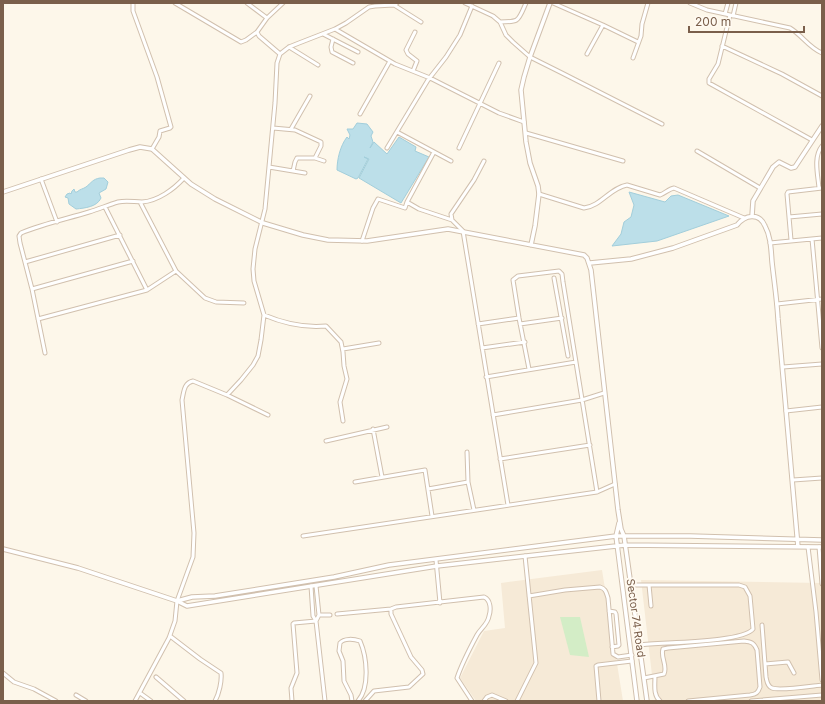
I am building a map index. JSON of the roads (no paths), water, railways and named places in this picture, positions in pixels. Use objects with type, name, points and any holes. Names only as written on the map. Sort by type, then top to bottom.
[{"type":"street","points":[[133,3],[133,11],[156,77],[171,127],[160,131],[160,137],[152,149]]},
{"type":"street","points":[[175,3],[241,42],[257,32],[267,18],[283,3]]},
{"type":"street","points":[[247,3],[267,18]]},
{"type":"street","points":[[465,3],[493,16],[500,22],[506,35],[512,42],[530,58],[562,72],[662,124]]},
{"type":"street","points":[[500,22],[516,21],[526,3]]},
{"type":"street","points":[[531,245],[539,194],[530,162],[521,90],[530,58],[551,3],[638,42]]},
{"type":"street","points":[[633,58],[641,36],[642,24],[648,3]]},
{"type":"street","points":[[690,3],[707,10],[790,28],[811,47],[822,53]]},
{"type":"street","points":[[725,14],[728,3]]},
{"type":"street","points":[[736,3],[722,46],[718,64],[709,79],[710,84],[812,140]]},
{"type":"street","points":[[227,395],[254,365],[258,356],[264,315],[254,281],[253,269],[255,249],[263,223],[273,128],[277,63],[280,54],[289,47],[335,29],[369,7],[396,4],[421,22]]},
{"type":"street","points":[[387,148],[430,78],[460,35],[472,6]]},
{"type":"street","points":[[587,54],[603,25]]},
{"type":"street","points":[[335,29],[390,61],[430,78],[479,104],[524,122]]},
{"type":"street","points":[[257,32],[259,36],[280,54]]},
{"type":"street","points":[[413,71],[417,61],[408,54],[406,50],[416,32]]},
{"type":"street","points":[[323,34],[358,52]]},
{"type":"street","points":[[334,39],[331,47],[332,52],[353,63]]},
{"type":"street","points":[[722,46],[782,74],[822,96]]},
{"type":"street","points":[[289,47],[318,65]]},
{"type":"street","points":[[360,114],[390,61]]},
{"type":"street","points":[[459,148],[499,63]]},
{"type":"street","points":[[291,129],[310,96]]},
{"type":"street","points":[[752,216],[753,201],[777,163],[782,162],[791,168],[794,167],[822,126]]},
{"type":"street","points":[[273,128],[298,131],[321,142],[321,146],[315,158]]},
{"type":"street","points":[[397,132],[451,161]]},
{"type":"street","points":[[526,133],[623,161]]},
{"type":"street","points":[[791,240],[787,194],[788,192],[820,188],[817,157],[822,146]]},
{"type":"street","points":[[3,192],[140,147],[152,149],[184,178],[215,199],[263,223],[316,238],[362,241],[442,230],[463,231],[584,256],[590,263],[619,522],[616,536]]},
{"type":"street","points":[[697,151],[760,188]]},
{"type":"street","points":[[362,241],[373,208],[378,199],[405,208],[434,152]]},
{"type":"street","points":[[293,171],[297,158],[315,158],[324,161]]},
{"type":"street","points":[[452,220],[451,214],[474,180],[484,161]]},
{"type":"street","points":[[269,167],[305,173]]},
{"type":"street","points":[[45,353],[32,289],[20,243],[19,236],[21,233],[120,201],[150,201],[177,185],[184,178]]},
{"type":"street","points":[[41,179],[57,222]]},
{"type":"street","points":[[539,194],[584,208],[591,207],[622,186],[627,185],[660,195],[674,188],[744,218]]},
{"type":"street","points":[[140,202],[176,271],[205,298],[216,302],[244,303]]},
{"type":"street","points":[[407,202],[419,209],[452,220],[463,231],[508,506]]},
{"type":"street","points":[[105,207],[147,290]]},
{"type":"street","points":[[789,217],[822,214]]},
{"type":"street","points":[[590,263],[631,259],[673,248],[737,225],[744,218],[752,216],[760,219],[766,226],[770,243],[777,304],[798,547]]},
{"type":"street","points":[[25,262],[120,235]]},
{"type":"street","points":[[770,243],[822,238]]},
{"type":"street","points":[[812,239],[821,319],[822,348]]},
{"type":"street","points":[[32,289],[133,261]]},
{"type":"street","points":[[38,320],[147,290],[176,271]]},
{"type":"street","points":[[530,369],[520,324],[513,280],[515,277],[559,271],[562,274],[590,445],[596,492]]},
{"type":"street","points":[[554,278],[568,356]]},
{"type":"street","points":[[777,304],[822,299]]},
{"type":"street","points":[[264,315],[279,321],[300,325],[317,327],[326,326],[337,338],[343,349],[344,366],[347,379],[340,402],[343,420]]},
{"type":"street","points":[[520,324],[569,316]]},
{"type":"street","points":[[478,324],[519,318]]},
{"type":"street","points":[[482,348],[524,342]]},
{"type":"street","points":[[343,349],[379,343]]},
{"type":"street","points":[[486,377],[576,362]]},
{"type":"street","points":[[783,367],[822,364]]},
{"type":"street","points":[[135,701],[170,636],[175,621],[177,601],[193,557],[194,533],[182,400],[184,388],[188,382],[193,381],[227,395],[268,415]]},
{"type":"street","points":[[493,415],[582,400],[604,393]]},
{"type":"street","points":[[786,411],[822,407]]},
{"type":"street","points":[[326,440],[387,426]]},
{"type":"street","points":[[373,429],[382,478]]},
{"type":"street","points":[[500,459],[590,445]]},
{"type":"street","points":[[467,452],[468,482],[474,510]]},
{"type":"street","points":[[355,482],[425,470],[432,516]]},
{"type":"street","points":[[793,480],[822,478]]},
{"type":"street","points":[[428,489],[468,482]]},
{"type":"street","points":[[303,536],[596,492],[615,484]]},
{"type":"street","name":"Sector 74 Road","points":[[619,522],[624,536],[640,645],[646,701]]},
{"type":"street","points":[[177,601],[192,597],[215,596],[334,577],[389,565],[616,536],[690,536],[822,540]]},
{"type":"street","name":"Sector 74 Road","points":[[616,536],[637,701]]},
{"type":"street","points":[[3,549],[78,568],[177,601],[187,606],[437,566],[625,545],[820,547],[822,584]]},
{"type":"street","points":[[808,547],[822,680]]},
{"type":"street","points":[[517,701],[536,663],[524,556]]},
{"type":"street","points":[[436,560],[440,603]]},
{"type":"street","points":[[631,584],[739,585],[745,587],[750,596],[753,629],[746,634],[676,643],[652,643],[640,645]]},
{"type":"street","points":[[649,585],[651,606]]},
{"type":"street","points":[[311,586],[313,616],[316,621],[325,701]]},
{"type":"street","points":[[316,586],[319,615],[316,621]]},
{"type":"street","points":[[529,596],[565,590],[600,587],[606,591],[613,654],[618,657],[632,656]]},
{"type":"street","points":[[336,614],[484,597],[487,598],[490,602],[490,616],[478,634],[457,678],[472,701]]},
{"type":"street","points":[[365,701],[374,691],[409,687],[423,674],[422,670],[411,657],[391,614],[391,608]]},
{"type":"street","points":[[609,611],[615,612],[616,614],[619,645],[612,647]]},
{"type":"street","points":[[319,615],[330,615]]},
{"type":"street","points":[[292,701],[291,688],[297,673],[293,624],[316,621]]},
{"type":"street","points":[[762,625],[768,685],[772,688],[779,689],[822,685]]},
{"type":"street","points":[[170,636],[221,673],[218,696],[215,701]]},
{"type":"street","points":[[352,701],[351,695],[344,681],[343,661],[339,647],[340,643],[344,640],[356,639],[360,641],[365,658],[366,681],[362,697],[358,701]]},
{"type":"street","points":[[644,678],[664,674],[666,670],[662,653],[663,649],[744,641],[751,642],[755,645],[757,650],[760,687],[758,692],[755,694],[688,701]]},
{"type":"street","points":[[618,657],[618,663]]},
{"type":"street","points":[[599,701],[596,666],[632,661]]},
{"type":"street","points":[[765,664],[788,662],[794,673]]},
{"type":"street","points":[[3,674],[14,682],[34,689],[56,701]]},
{"type":"street","points":[[656,676],[655,694],[657,699],[660,701]]},
{"type":"street","points":[[156,677],[184,701]]},
{"type":"street","points":[[140,693],[151,701]]},
{"type":"street","points":[[76,695],[86,701]]},
{"type":"street","points":[[484,701],[487,697],[492,695],[506,701]]},
{"type":"street","points":[[751,701],[822,695]]},
{"type":"water","points":[[357,123],[367,124],[373,132],[371,136],[373,142],[370,148],[374,142],[387,154],[399,137],[416,147],[415,151],[429,157],[401,203],[359,178],[369,159],[364,157],[368,159],[358,178],[356,179],[337,170],[338,158],[341,149],[347,137],[349,139],[350,135],[347,129],[353,129]]},
{"type":"water","points":[[104,178],[108,182],[106,189],[99,193],[101,198],[97,203],[76,209],[69,204],[68,198],[65,197],[67,194],[71,194],[74,189],[75,192],[77,192],[94,180]]},
{"type":"water","points":[[629,192],[665,202],[671,196],[678,195],[729,216],[657,241],[612,246],[621,234],[624,222],[631,217],[634,205]]}]
